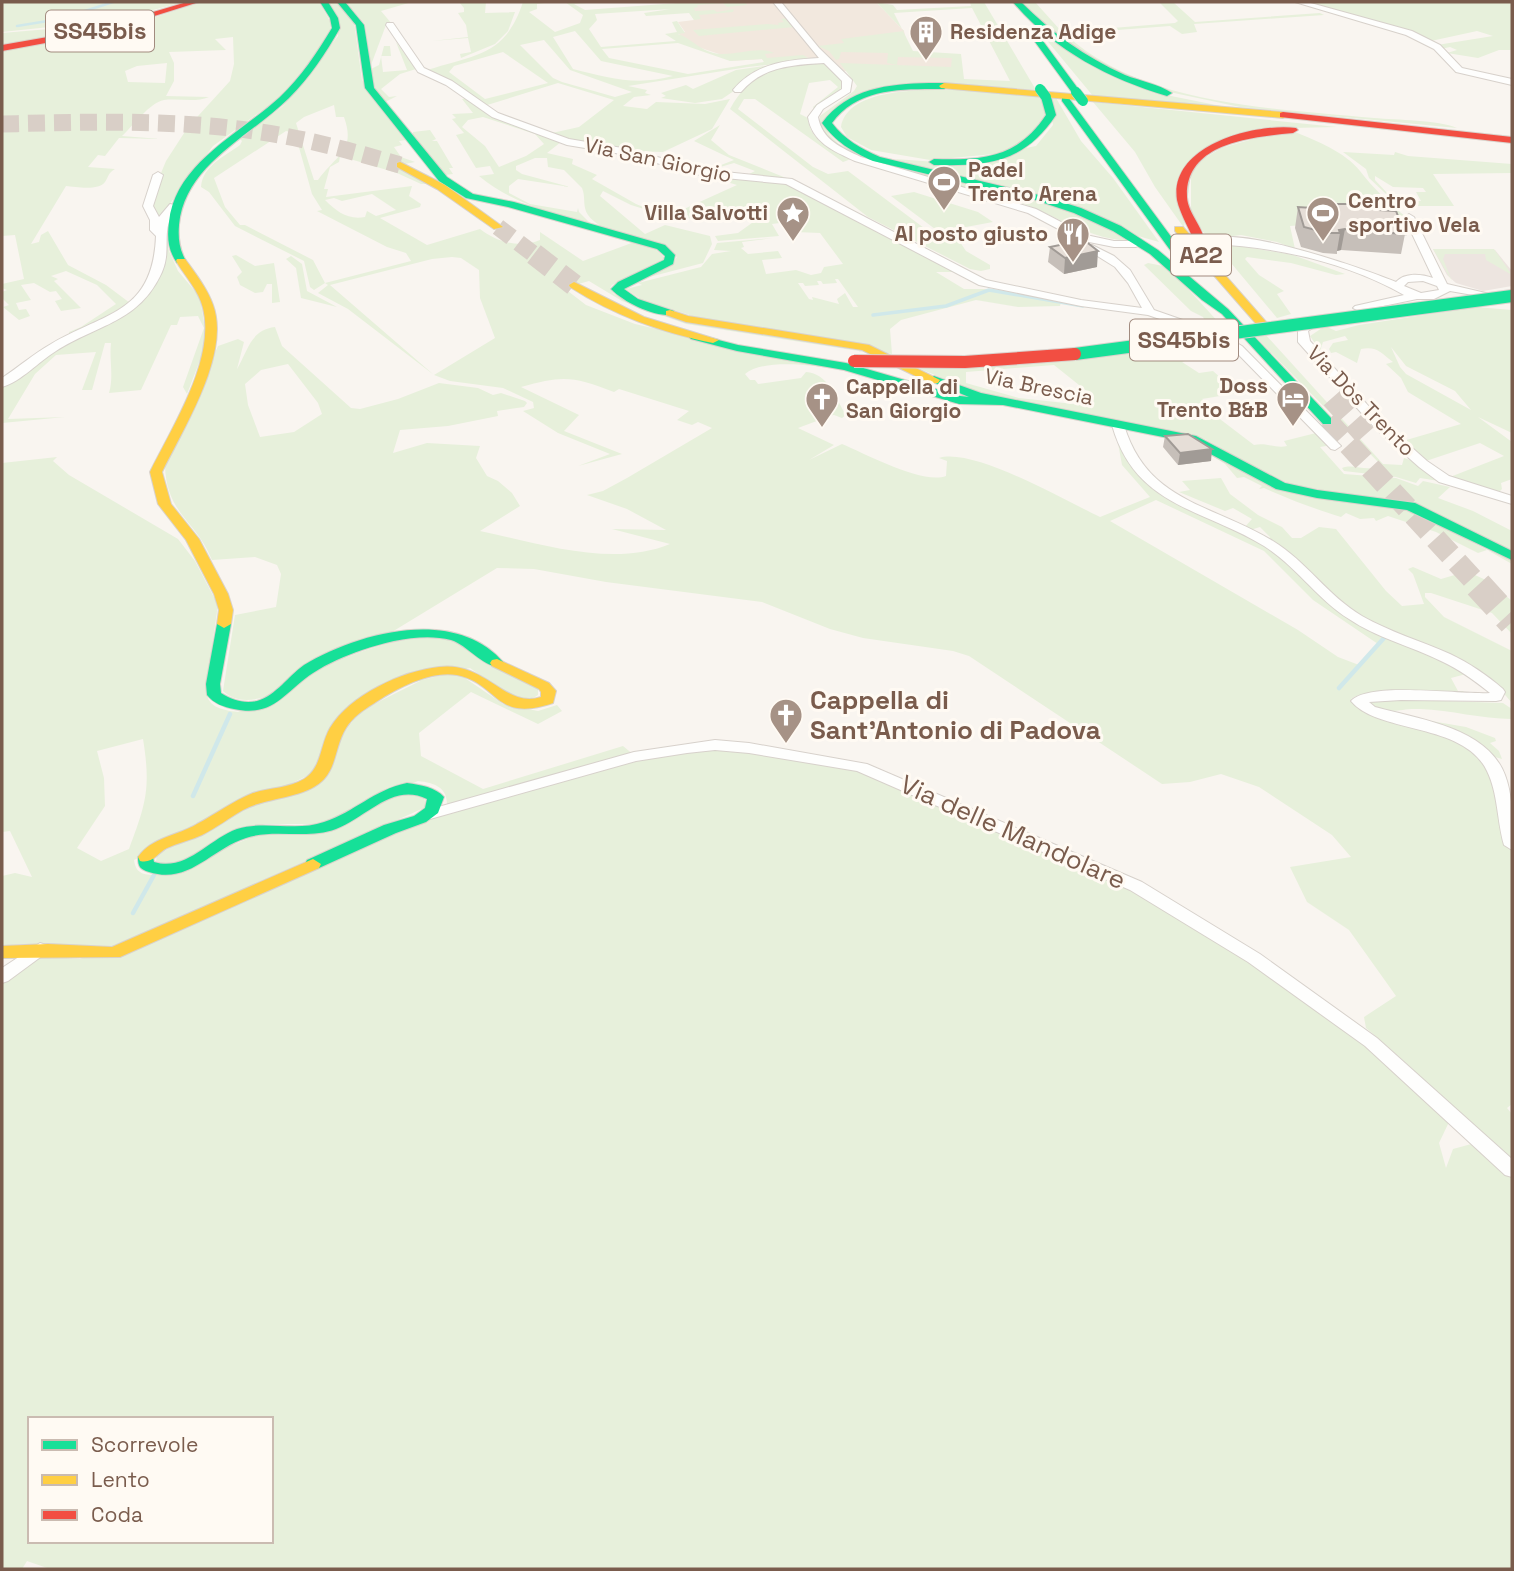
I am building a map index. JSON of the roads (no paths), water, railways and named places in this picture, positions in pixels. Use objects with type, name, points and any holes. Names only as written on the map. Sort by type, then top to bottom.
[{"type":"main road","name":"SS45bis","points":[[2,48],[119,27],[195,2]]},
{"type":"main road","points":[[2,952],[40,949],[69,950],[98,956],[114,953],[390,829],[430,814],[435,808],[436,797],[423,789],[406,788],[375,799],[328,826],[304,831],[262,830],[242,833],[229,838],[192,863],[174,870],[158,870],[146,864],[145,859],[153,848],[197,831],[254,799],[313,781],[326,766],[338,729],[346,718],[369,702],[424,674],[451,669],[470,673],[500,696],[522,706],[542,705],[549,696],[549,691],[541,684],[501,666],[472,643],[435,633],[406,636],[320,663],[261,705],[232,705],[214,695],[213,684],[226,610],[221,594],[192,539],[165,504],[156,471],[205,366],[212,344],[212,321],[208,305],[174,251],[174,206],[192,176],[279,103],[324,52],[336,28],[334,18],[324,2]]},
{"type":"main road","points":[[341,2],[360,25],[370,88],[443,179],[470,196],[504,225],[400,165]]},
{"type":"main road","name":"A22","points":[[1010,2],[1052,85],[1277,340]]},
{"type":"main road","points":[[1017,2],[1049,37],[1118,76],[1179,97],[1379,128]]},
{"type":"main road","name":"A22","points":[[1019,34],[1052,85],[1146,212],[1224,311],[1327,421]]},
{"type":"main road","points":[[1224,311],[1206,300],[1151,250],[1107,223],[1082,211],[1024,193],[867,155],[838,141],[830,131],[828,119],[838,107],[871,93],[949,85],[1284,115]]},
{"type":"main road","points":[[1052,85],[1051,115],[1041,135],[1022,150],[987,159],[936,162],[888,156],[851,142],[839,131],[837,123],[840,114],[850,106],[873,96],[906,90],[953,88],[1097,100],[1511,141]]},
{"type":"main road","points":[[1200,253],[1200,237],[1185,209],[1181,184],[1191,162],[1202,152],[1223,142],[1257,134],[1379,128]]},
{"type":"main road","name":"Via Brescia","points":[[470,196],[510,204],[661,247],[670,255],[669,262],[617,288],[622,295],[651,308],[705,323],[864,347],[955,388],[999,402],[1202,443],[1281,486],[1417,509],[1512,556]]},
{"type":"main road","name":"SS45bis","points":[[1512,289],[1018,355],[940,359],[856,358],[676,325],[633,310],[580,284],[619,314],[648,325],[695,337],[856,358],[944,365],[1025,361],[1512,297]]},
{"type":"main road","points":[[695,337],[737,348],[846,367],[959,400],[999,402]]},
{"type":"street","points":[[777,2],[826,60],[845,76],[849,85],[844,92],[814,113],[815,129],[830,145],[858,159],[1032,211],[1083,238],[1107,243],[1136,244]]},
{"type":"street","points":[[1298,2],[1413,35],[1437,47],[1459,70],[1512,82]]},
{"type":"street","name":"Via San Giorgio","points":[[390,25],[421,70],[449,83],[495,116],[567,142],[628,152],[704,173],[792,183],[983,283],[1081,303],[1150,312],[1216,335],[1238,348],[1335,446]]},
{"type":"street","points":[[738,90],[746,80],[776,66],[826,60]]},
{"type":"street","points":[[158,175],[148,206],[155,220],[155,230],[160,235]]},
{"type":"street","points":[[2,383],[52,348],[101,324],[137,301],[159,269],[160,235],[167,211],[174,206]]},
{"type":"street","points":[[1032,211],[1027,215],[1031,219],[1103,252],[1122,265],[1150,312]]},
{"type":"street","points":[[1409,217],[1433,262],[1441,288]]},
{"type":"street","points":[[1213,241],[1259,243],[1360,271],[1416,296]]},
{"type":"street","points":[[1413,278],[1433,262]]},
{"type":"street","points":[[1360,271],[1413,278],[1441,288],[1492,297],[1512,297]]},
{"type":"street","name":"Via Dòs Trento","points":[[1386,301],[1399,287],[1401,280],[1413,278]]},
{"type":"street","name":"Via Dòs Trento","points":[[1441,288],[1386,301],[1308,326],[1301,333],[1304,342],[1378,424],[1423,464],[1444,479],[1512,500]]},
{"type":"street","points":[[1118,425],[1123,448],[1129,458],[1160,488],[1276,549],[1323,594],[1354,617],[1460,665],[1498,692],[1496,697],[1478,699],[1388,695],[1365,696],[1358,701],[1370,710],[1456,737],[1481,750],[1496,769],[1512,845]]},
{"type":"street","name":"Via delle Mandolare","points":[[430,814],[634,757],[687,748],[741,747],[862,767],[1136,886],[1254,958],[1379,1049],[1512,1170]]},
{"type":"street","points":[[2,977],[40,949]]},
{"type":"waterway","points":[[17,26],[60,19],[113,2]]},
{"type":"waterway","points":[[873,315],[946,306],[989,290],[1083,306]]},
{"type":"waterway","points":[[1168,323],[1183,329]]},
{"type":"waterway","points":[[1339,688],[1384,638]]},
{"type":"waterway","points":[[193,796],[230,714]]},
{"type":"waterway","points":[[133,913],[154,875]]},
{"type":"tunnel","points":[[2,124],[128,122],[222,127],[310,141],[400,165]]},
{"type":"tunnel","points":[[498,227],[536,256]]},
{"type":"tunnel","points":[[534,254],[574,285]]},
{"type":"tunnel","points":[[1332,398],[1365,435]]},
{"type":"tunnel","points":[[1327,421],[1480,587]]},
{"type":"tunnel","points":[[1478,585],[1512,622]]},
{"type":"place","name":"Residenza Adige","points":[[926,62]]},
{"type":"place","name":"Padel Trento Arena","points":[[944,212]]},
{"type":"place","name":"Villa Salvotti","points":[[793,243]]},
{"type":"place","name":"Centro sportivo Vela","points":[[1323,243]]},
{"type":"place","name":"Al posto giusto","points":[[1073,264]]},
{"type":"place","name":"Doss Trento B&B","points":[[1293,428]]},
{"type":"place","name":"Cappella di San Giorgio","points":[[822,429]]},
{"type":"place","name":"Cappella di Sant'Antonio di Padova","points":[[786,745]]}]
